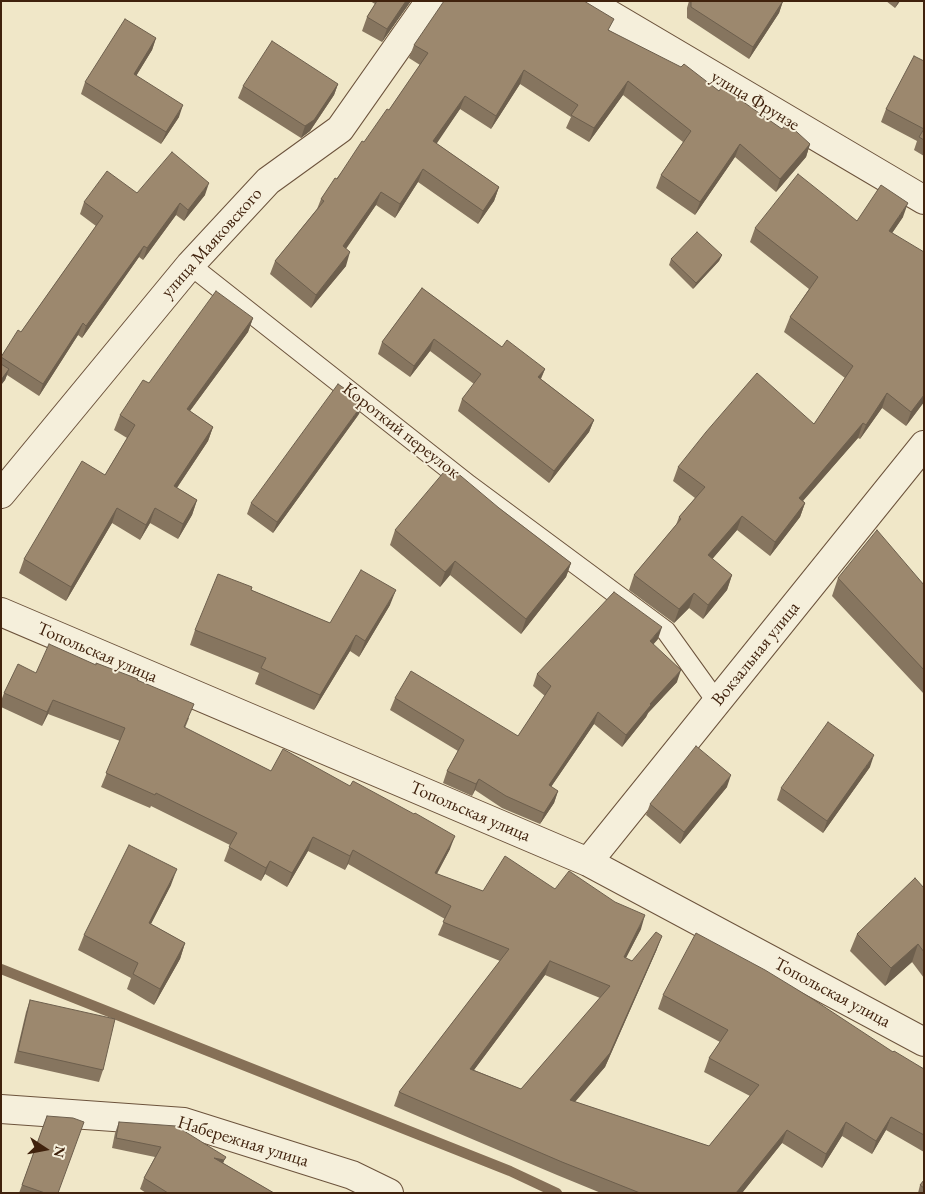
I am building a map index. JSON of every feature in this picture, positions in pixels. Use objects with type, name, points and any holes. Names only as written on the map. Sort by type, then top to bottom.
[{"type":"street","name":"улица Маяковского","points":[[1,494],[190,265],[268,181],[340,129],[430,1]]},
{"type":"street","name":"улица Фрунзе","points":[[587,1],[924,200]]},
{"type":"street","name":"Вокзальная улица","points":[[588,862],[924,445]]},
{"type":"street","name":"Топольская улица","points":[[1,612],[588,862],[924,1042]]},
{"type":"street","name":"Набережная улица","points":[[1,1109],[184,1122],[352,1176],[389,1193]]},
{"type":"lane","name":"Короткий переулок","points":[[190,265],[469,485],[666,631],[717,702]]},
{"type":"building","points":[[377,1],[406,1],[387,29],[367,17]]},
{"type":"building","points":[[444,1],[584,1],[614,19],[608,30],[681,67],[684,64],[719,91],[722,87],[782,129],[787,123],[810,144],[780,179],[740,144],[700,202],[661,175],[691,131],[628,81],[594,128],[571,115],[578,105],[524,70],[496,116],[465,96],[433,141],[499,187],[483,211],[423,169],[400,204],[381,192],[343,246],[350,252],[316,295],[275,261],[324,201],[321,199],[335,178],[337,179],[362,141],[364,142],[387,109],[389,110],[428,53],[414,45]]},
{"type":"building","points":[[691,1],[783,1],[753,47],[691,7]]},
{"type":"building","points":[[125,19],[156,38],[134,74],[183,105],[166,132],[85,82]]},
{"type":"building","points":[[272,41],[338,84],[314,120],[305,126],[243,86]]},
{"type":"building","points":[[914,56],[924,61],[924,129],[886,109]]},
{"type":"building","points":[[924,129],[924,140],[919,137]]},
{"type":"building","points":[[172,152],[209,183],[188,210],[180,203],[147,248],[144,246],[86,326],[83,323],[43,384],[1,357],[18,330],[21,332],[103,216],[84,202],[107,171],[137,193]]},
{"type":"building","points":[[798,174],[857,221],[881,185],[908,203],[889,231],[924,252],[924,395],[911,412],[887,393],[866,425],[863,423],[799,498],[805,503],[775,542],[742,516],[708,555],[732,575],[708,605],[694,593],[679,609],[634,575],[705,487],[678,467],[757,373],[814,424],[853,366],[790,317],[818,277],[755,228]]},
{"type":"building","points":[[697,232],[722,255],[696,283],[671,259]]},
{"type":"building","points":[[422,288],[502,347],[507,340],[545,369],[538,377],[594,420],[554,471],[462,399],[481,374],[434,339],[414,366],[382,342]]},
{"type":"building","points":[[216,291],[253,318],[187,409],[213,427],[174,486],[197,500],[183,524],[155,508],[146,525],[117,508],[71,587],[24,559],[82,461],[105,475],[135,425],[120,415],[143,380],[149,383]]},
{"type":"building","points":[[1,364],[9,369],[1,380]]},
{"type":"building","points":[[338,384],[364,402],[277,522],[251,503]]},
{"type":"building","points":[[449,466],[499,508],[571,563],[526,619],[455,561],[445,572],[395,530]]},
{"type":"building","points":[[877,530],[924,585],[924,670],[838,578]]},
{"type":"building","points":[[361,570],[396,590],[365,641],[356,635],[320,695],[261,668],[266,658],[195,630],[218,574],[252,587],[251,590],[330,623]]},
{"type":"building","points":[[614,592],[662,627],[650,641],[681,670],[650,704],[626,735],[598,712],[549,785],[558,791],[544,813],[506,796],[479,779],[476,784],[447,771],[464,740],[395,698],[411,671],[518,736],[551,686],[537,674]]},
{"type":"building","points":[[49,644],[96,665],[96,663],[138,679],[194,704],[184,727],[271,771],[283,749],[350,786],[353,781],[455,836],[435,873],[483,891],[505,856],[555,889],[569,871],[615,902],[645,915],[624,957],[632,961],[656,932],[662,936],[610,1053],[570,1100],[709,1146],[759,1085],[709,1058],[728,1030],[663,995],[696,933],[765,970],[893,1052],[924,1069],[924,1135],[891,1117],[876,1141],[846,1122],[826,1154],[787,1130],[736,1193],[640,1193],[562,1162],[399,1092],[509,949],[443,922],[451,906],[353,850],[350,856],[313,837],[292,873],[270,861],[266,868],[229,847],[237,833],[156,793],[155,795],[106,773],[125,728],[53,700],[47,712],[4,693],[18,664],[36,673]],"holes":[[[550,961],[610,986],[521,1089],[470,1069]]]},
{"type":"building","points":[[828,722],[874,755],[827,821],[781,788]]},
{"type":"building","points":[[696,746],[731,775],[684,832],[650,804]]},
{"type":"building","points":[[129,845],[177,869],[149,923],[185,943],[160,989],[133,974],[138,963],[84,935]]},
{"type":"building","points":[[915,878],[924,888],[924,952],[918,944],[891,968],[857,934]]},
{"type":"building","points":[[30,1000],[115,1019],[103,1070],[18,1051]]},
{"type":"building","points":[[47,1116],[73,1118],[84,1122],[58,1193],[45,1193],[22,1185]]},
{"type":"building","points":[[119,1122],[176,1126],[226,1157],[224,1160],[214,1158],[274,1193],[168,1193],[144,1178],[161,1147],[116,1138]]},
{"type":"building","points":[[924,1180],[924,1188],[920,1185]]},
{"type":"waterway","points":[[1,969],[510,1171],[557,1193]]}]
